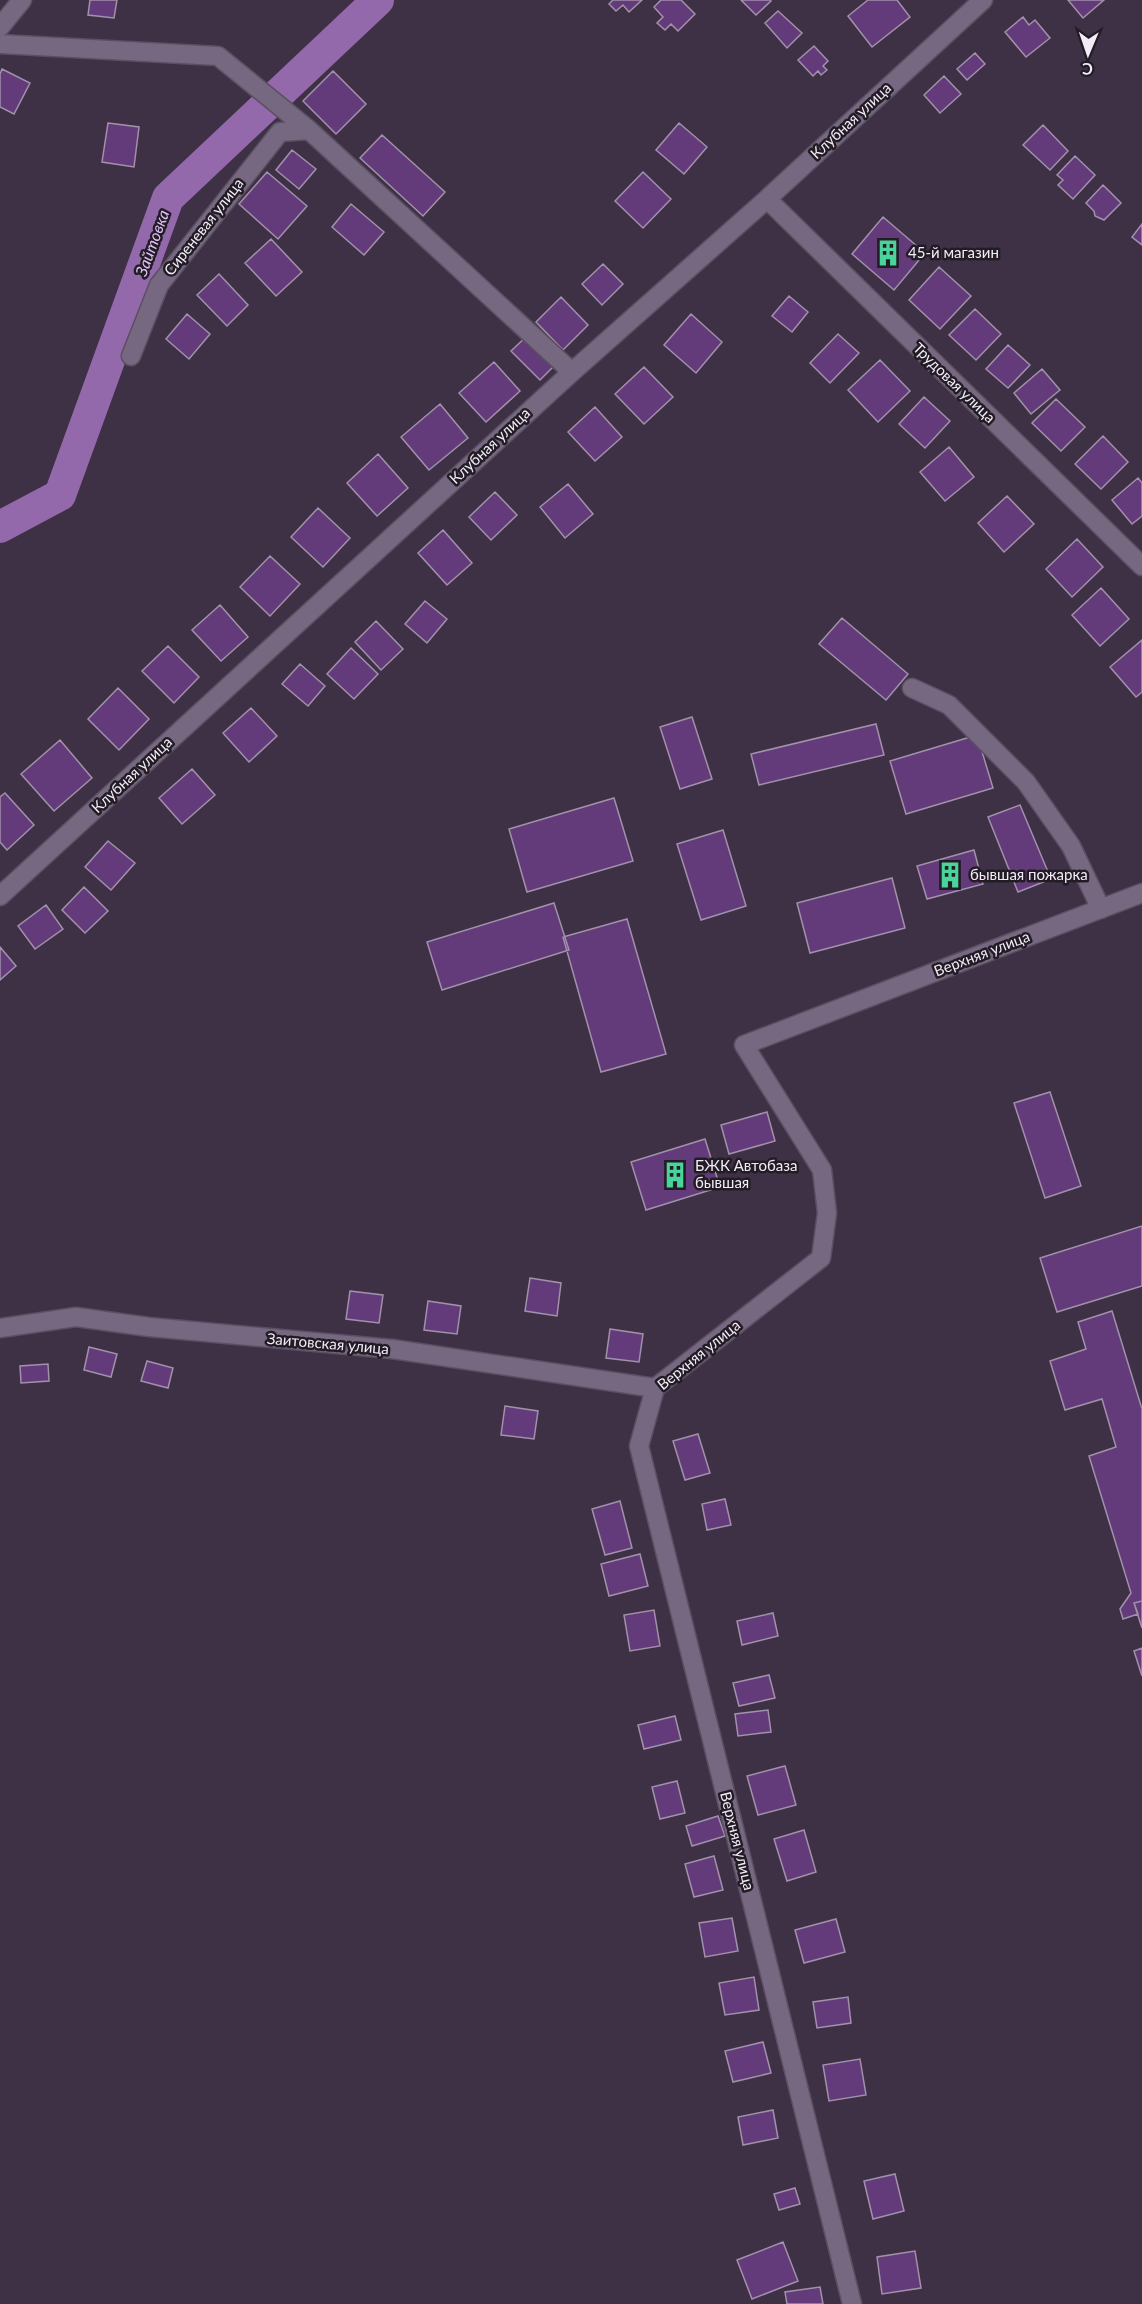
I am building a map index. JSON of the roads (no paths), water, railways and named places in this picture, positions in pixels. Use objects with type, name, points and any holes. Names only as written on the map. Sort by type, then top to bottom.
[{"type":"street","points":[[0,27],[22,0]]},
{"type":"street","name":"Клубная улица","points":[[0,896],[572,372],[766,199],[983,0]]},
{"type":"street","points":[[0,44],[218,56],[309,130],[572,372]]},
{"type":"street","name":"Сиреневая улица","points":[[131,356],[159,285],[236,186],[280,132],[309,130]]},
{"type":"street","name":"Трудовая улица","points":[[766,199],[1142,566]]},
{"type":"street","points":[[912,688],[949,705],[1026,782],[1071,846],[1101,909]]},
{"type":"street","name":"Верхняя улица","points":[[852,2304],[639,1446],[655,1388],[821,1258],[828,1213],[822,1170],[744,1045],[1142,893]]},
{"type":"street","name":"Заитовская улица","points":[[0,1328],[76,1317],[149,1327],[392,1349],[655,1388]]},
{"type":"waterway","name":"Зайтовка","points":[[0,527],[60,495],[168,198],[378,0]]},
{"type":"place","name":"45-й магазин","points":[[888,253]]},
{"type":"place","name":"бывшая пожарка","points":[[950,875]]},
{"type":"place","name":"БЖК Автобаза бывшая","points":[[675,1175]]}]
